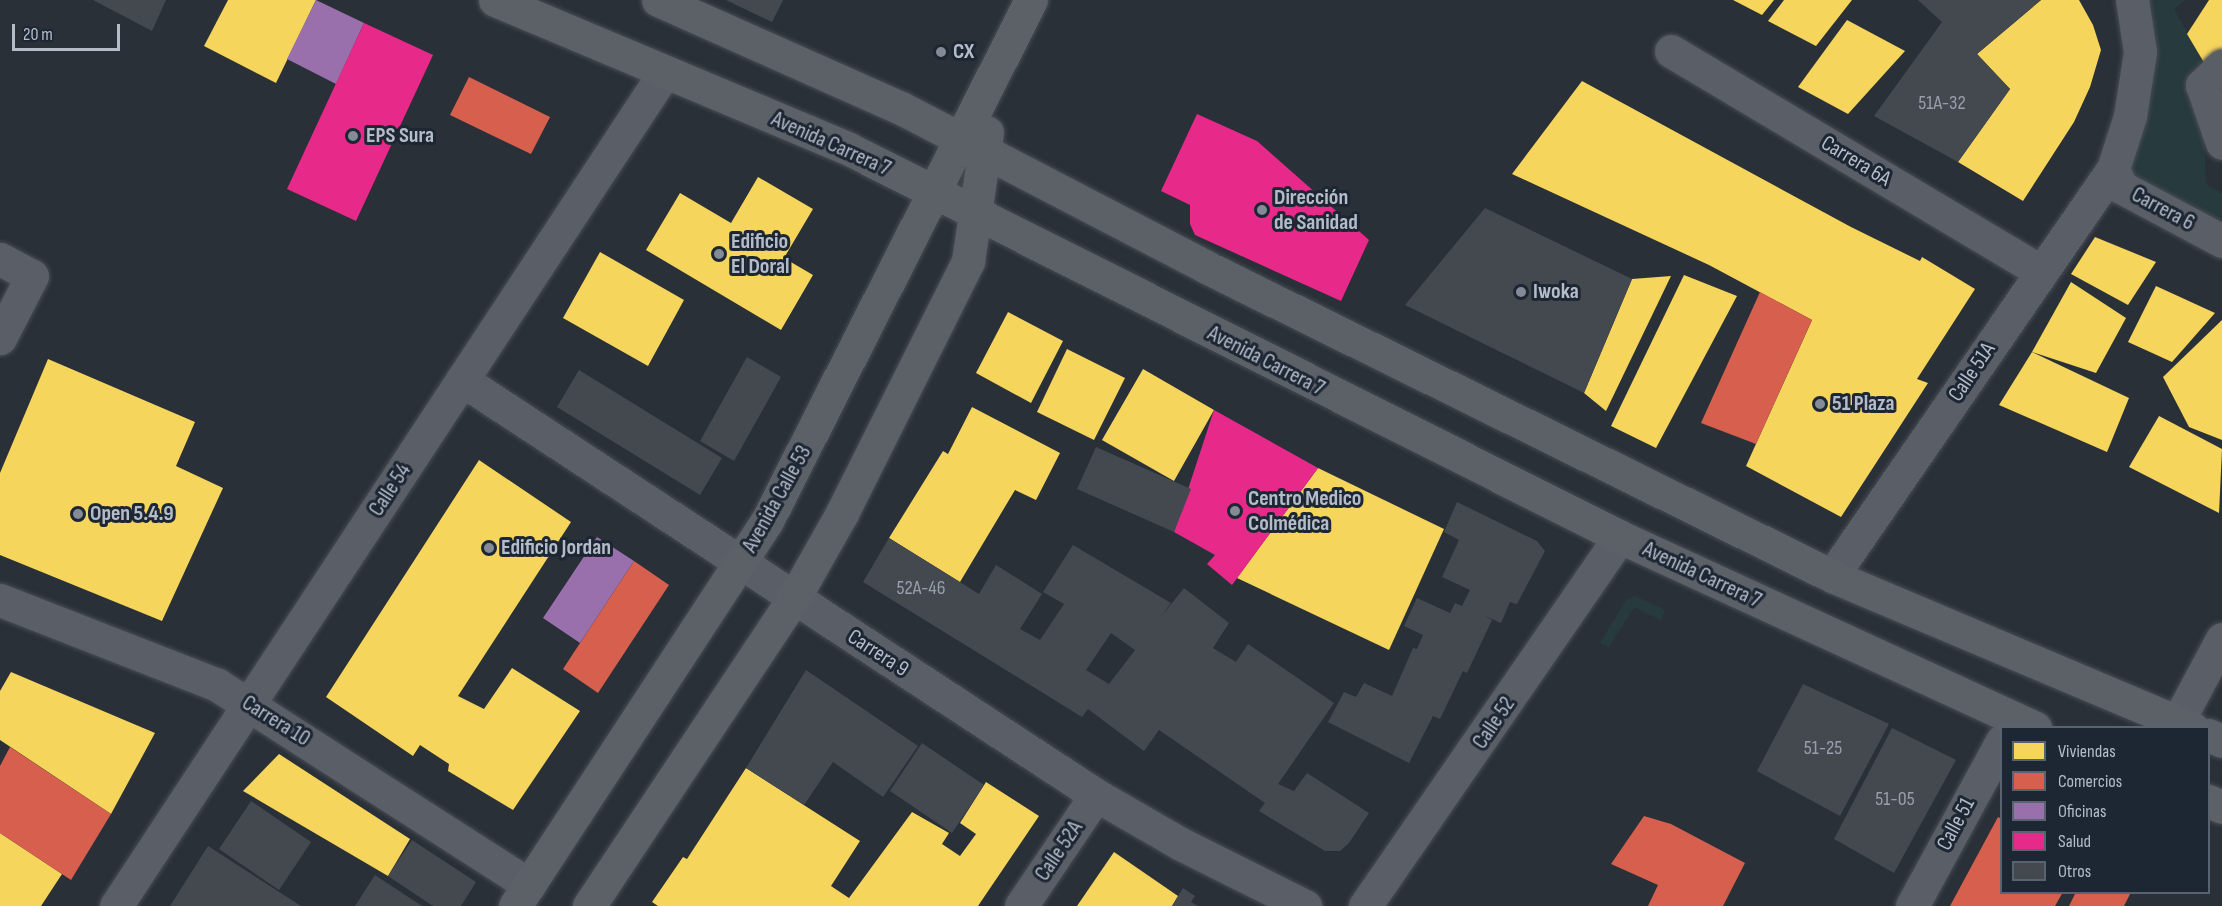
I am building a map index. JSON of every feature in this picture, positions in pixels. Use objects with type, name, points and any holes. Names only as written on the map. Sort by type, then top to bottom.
[{"type":"main road","name":"Avenida Carrera 7","points":[[495,0],[664,74],[849,149],[1620,537],[2009,726]]},
{"type":"main road","points":[[658,0],[857,87],[1227,278],[1832,576],[2185,724]]},
{"type":"main road","name":"Avenida Calle 53","points":[[589,906],[794,598],[842,513],[968,261],[975,213],[972,145],[997,68],[1031,0]]},
{"type":"main road","name":"Avenida Calle 53","points":[[522,895],[741,564],[800,459],[933,192],[972,145]]},
{"type":"street","name":"Calle 51A","points":[[1832,576],[2113,169],[2130,116],[2140,52],[2132,0]]},
{"type":"street","name":"Carrera 6A","points":[[1671,51],[2041,272]]},
{"type":"street","name":"Calle 54","points":[[116,906],[664,74]]},
{"type":"street","points":[[2212,76],[2222,142]]},
{"type":"street","name":"Carrera 6","points":[[2113,169],[2121,187],[2222,241]]},
{"type":"street","points":[[0,259],[32,276],[0,338]]},
{"type":"street","name":"Carrera 9","points":[[462,380],[1096,795],[1191,850],[1305,906]]},
{"type":"street","name":"Calle 52","points":[[1365,906],[1620,537]]},
{"type":"street","name":"Carrera 10","points":[[0,600],[174,666],[250,703],[522,895]]},
{"type":"street","points":[[2185,724],[2222,639]]},
{"type":"street","name":"Calle 51","points":[[1912,906],[2000,755]]},
{"type":"street","name":"Calle 52A","points":[[1021,906],[1096,795]]},
{"type":"green space","points":[[2134,0],[2185,0],[2174,9],[2206,66],[2202,85],[2206,184],[2222,193],[2222,240],[2128,194],[2144,33]]},
{"type":"green space","points":[[1635,596],[1665,610],[1661,620],[1634,607],[1609,647],[1600,643],[1626,600]]},
{"type":"building: Viviendas","points":[[228,0],[316,0],[276,83],[204,46]]},
{"type":"building: Viviendas","points":[[1733,0],[1774,0],[1762,15]]},
{"type":"building: Viviendas","points":[[1784,0],[1852,0],[1816,46],[1768,21]]},
{"type":"building: Viviendas","points":[[2041,0],[2079,0],[2093,25],[2101,50],[2090,87],[2074,122],[2023,201],[1958,162],[2010,89],[1977,54]]},
{"type":"building: Viviendas","points":[[2209,0],[2222,0],[2222,50],[2206,66],[2187,34]]},
{"type":"building: Viviendas","points":[[1847,20],[1905,51],[1848,114],[1798,87]]},
{"type":"building: Viviendas","points":[[1582,81],[1851,227],[1920,261],[1922,257],[1975,289],[1917,379],[1928,383],[1841,517],[1746,466],[1812,320],[1709,265],[1512,174]]},
{"type":"building: Viviendas","name":"Edificio El Doral","points":[[758,177],[813,209],[784,258],[813,275],[781,330],[646,250],[680,193],[731,223]]},
{"type":"building: Viviendas","points":[[2095,237],[2156,262],[2128,305],[2071,274]]},
{"type":"building: Viviendas","points":[[600,252],[684,300],[648,366],[563,318]]},
{"type":"building: Viviendas","points":[[1684,275],[1737,296],[1656,448],[1611,426]]},
{"type":"building: Viviendas","points":[[1671,276],[1606,411],[1584,393],[1632,279]]},
{"type":"building: Viviendas","points":[[2071,282],[2126,318],[2096,373],[2032,352]]},
{"type":"building: Viviendas","points":[[2156,286],[2215,313],[2172,362],[2128,342]]},
{"type":"building: Viviendas","points":[[1008,312],[1063,341],[1031,403],[976,373]]},
{"type":"building: Viviendas","points":[[2222,320],[2222,440],[2189,427],[2163,377]]},
{"type":"building: Viviendas","points":[[1067,349],[1125,378],[1094,440],[1037,412]]},
{"type":"building: Viviendas","points":[[2032,352],[2129,398],[2107,452],[1999,405]]},
{"type":"building: Viviendas","name":"Open 5.4.9","points":[[48,359],[195,422],[176,466],[223,488],[162,621],[0,555],[0,473]]},
{"type":"building: Viviendas","points":[[1143,369],[1214,410],[1174,481],[1102,440]]},
{"type":"building: Viviendas","points":[[972,407],[1060,453],[1036,500],[1015,490],[960,582],[889,538],[943,451],[948,454]]},
{"type":"building: Viviendas","points":[[2159,416],[2222,449],[2219,513],[2129,467]]},
{"type":"building: Viviendas","points":[[479,460],[571,522],[458,696],[484,709],[512,668],[580,711],[513,810],[448,771],[449,764],[420,745],[413,756],[326,697]]},
{"type":"building: Viviendas","points":[[1318,468],[1444,529],[1389,650],[1237,578]]},
{"type":"building: Viviendas","points":[[11,672],[155,733],[111,814],[0,740],[0,691]]},
{"type":"building: Viviendas","points":[[279,754],[410,839],[388,876],[243,791]]},
{"type":"building: Viviendas","points":[[746,768],[860,841],[831,886],[849,898],[912,812],[949,833],[942,844],[960,856],[976,834],[960,823],[986,782],[1039,816],[978,906],[658,906],[652,902],[683,857],[687,859]]},
{"type":"building: Viviendas","points":[[0,833],[62,874],[41,906],[0,906]]},
{"type":"building: Viviendas","points":[[1114,852],[1178,896],[1172,906],[1077,906]]},
{"type":"building: Comercios","points":[[469,77],[550,117],[531,154],[450,115]]},
{"type":"building: Comercios","points":[[1760,292],[1812,320],[1756,444],[1701,423]]},
{"type":"building: Comercios","points":[[634,561],[669,585],[598,693],[563,669]]},
{"type":"building: Comercios","points":[[10,747],[111,814],[71,880],[0,833],[0,766]]},
{"type":"building: Comercios","points":[[1644,816],[1671,824],[1745,863],[1723,906],[1648,906],[1658,885],[1611,864]]},
{"type":"building: Comercios","points":[[1998,817],[2000,818],[2000,894],[2062,894],[2055,906],[1950,906]]},
{"type":"building: Comercios","points":[[2075,894],[2130,894],[2124,906],[2069,906]]},
{"type":"building: Oficinas","points":[[316,0],[364,23],[336,84],[287,59]]},
{"type":"building: Oficinas","points":[[597,537],[634,561],[580,643],[543,618]]},
{"type":"building: Salud","name":"EPS Sura","points":[[364,23],[433,55],[356,221],[287,189]]},
{"type":"building: Salud","name":"Dirección de Sanidad","points":[[1197,114],[1257,141],[1369,240],[1341,301],[1195,235],[1190,224],[1190,205],[1161,191]]},
{"type":"building: Salud","name":"Centro Medico Colmédica","points":[[1214,410],[1318,468],[1232,585],[1207,564],[1215,555],[1174,532]]},
{"type":"building: Otros","points":[[93,0],[166,0],[152,31]]},
{"type":"building: Otros","points":[[726,0],[783,0],[772,22]]},
{"type":"building: Otros","points":[[1918,0],[2041,0],[1977,54],[2010,89],[1958,162],[1874,116],[1942,22]]},
{"type":"building: Otros","name":"Iwoka","points":[[1485,208],[1632,279],[1584,393],[1405,305]]},
{"type":"building: Otros","points":[[747,357],[781,377],[734,461],[700,441]]},
{"type":"building: Otros","points":[[579,370],[722,458],[700,495],[557,407]]},
{"type":"building: Otros","points":[[1096,447],[1191,489],[1174,532],[1077,489]]},
{"type":"building: Otros","points":[[1457,502],[1537,541],[1545,551],[1517,604],[1510,602],[1501,623],[1483,615],[1492,620],[1467,673],[1463,671],[1440,719],[1433,716],[1409,763],[1328,722],[1344,692],[1356,697],[1364,683],[1392,696],[1413,648],[1417,649],[1423,635],[1404,626],[1417,598],[1450,613],[1455,603],[1462,606],[1470,590],[1442,577],[1459,540],[1444,532]]},
{"type":"building: Otros","points":[[889,538],[979,594],[996,565],[1042,594],[1020,629],[1040,640],[1064,604],[1043,592],[1073,545],[1171,603],[1160,618],[1184,588],[1229,623],[1213,648],[1236,662],[1248,644],[1334,703],[1278,784],[1294,791],[1307,773],[1369,813],[1349,843],[1340,851],[1325,851],[1259,811],[1265,803],[1159,730],[1144,751],[1088,709],[1082,717],[863,582]],"holes":[[[1111,633],[1135,650],[1109,684],[1086,670]]]},
{"type":"building: Otros","points":[[806,670],[918,746],[883,797],[833,762],[804,805],[746,768]]},
{"type":"building: Otros","points":[[1803,684],[1889,724],[1840,816],[1757,771]]},
{"type":"building: Otros","points":[[1892,728],[1956,760],[1894,873],[1834,839]]},
{"type":"building: Otros","points":[[922,743],[984,785],[952,833],[890,791]]},
{"type":"building: Otros","points":[[251,801],[311,842],[279,890],[219,849]]},
{"type":"building: Otros","points":[[412,840],[476,882],[461,906],[433,906],[388,876]]},
{"type":"building: Otros","points":[[208,846],[301,906],[170,906]]},
{"type":"building: Otros","points":[[375,875],[422,906],[355,906]]},
{"type":"building: Otros","points":[[1183,888],[1195,896],[1191,902],[1198,906],[1172,906]]},
{"type":"place","name":"CX","points":[[941,52]]},
{"type":"place","name":"EPS Sura","points":[[353,136]]},
{"type":"place","name":"Dirección de Sanidad","points":[[1262,210]]},
{"type":"place","name":"Edificio El Doral","points":[[719,254]]},
{"type":"place","name":"Iwoka","points":[[1521,292]]},
{"type":"place","name":"51 Plaza","points":[[1820,404]]},
{"type":"place","name":"Centro Medico Colmédica","points":[[1235,511]]},
{"type":"place","name":"Open 5.4.9","points":[[78,514]]},
{"type":"place","name":"Edificio Jordan","points":[[489,548]]}]
